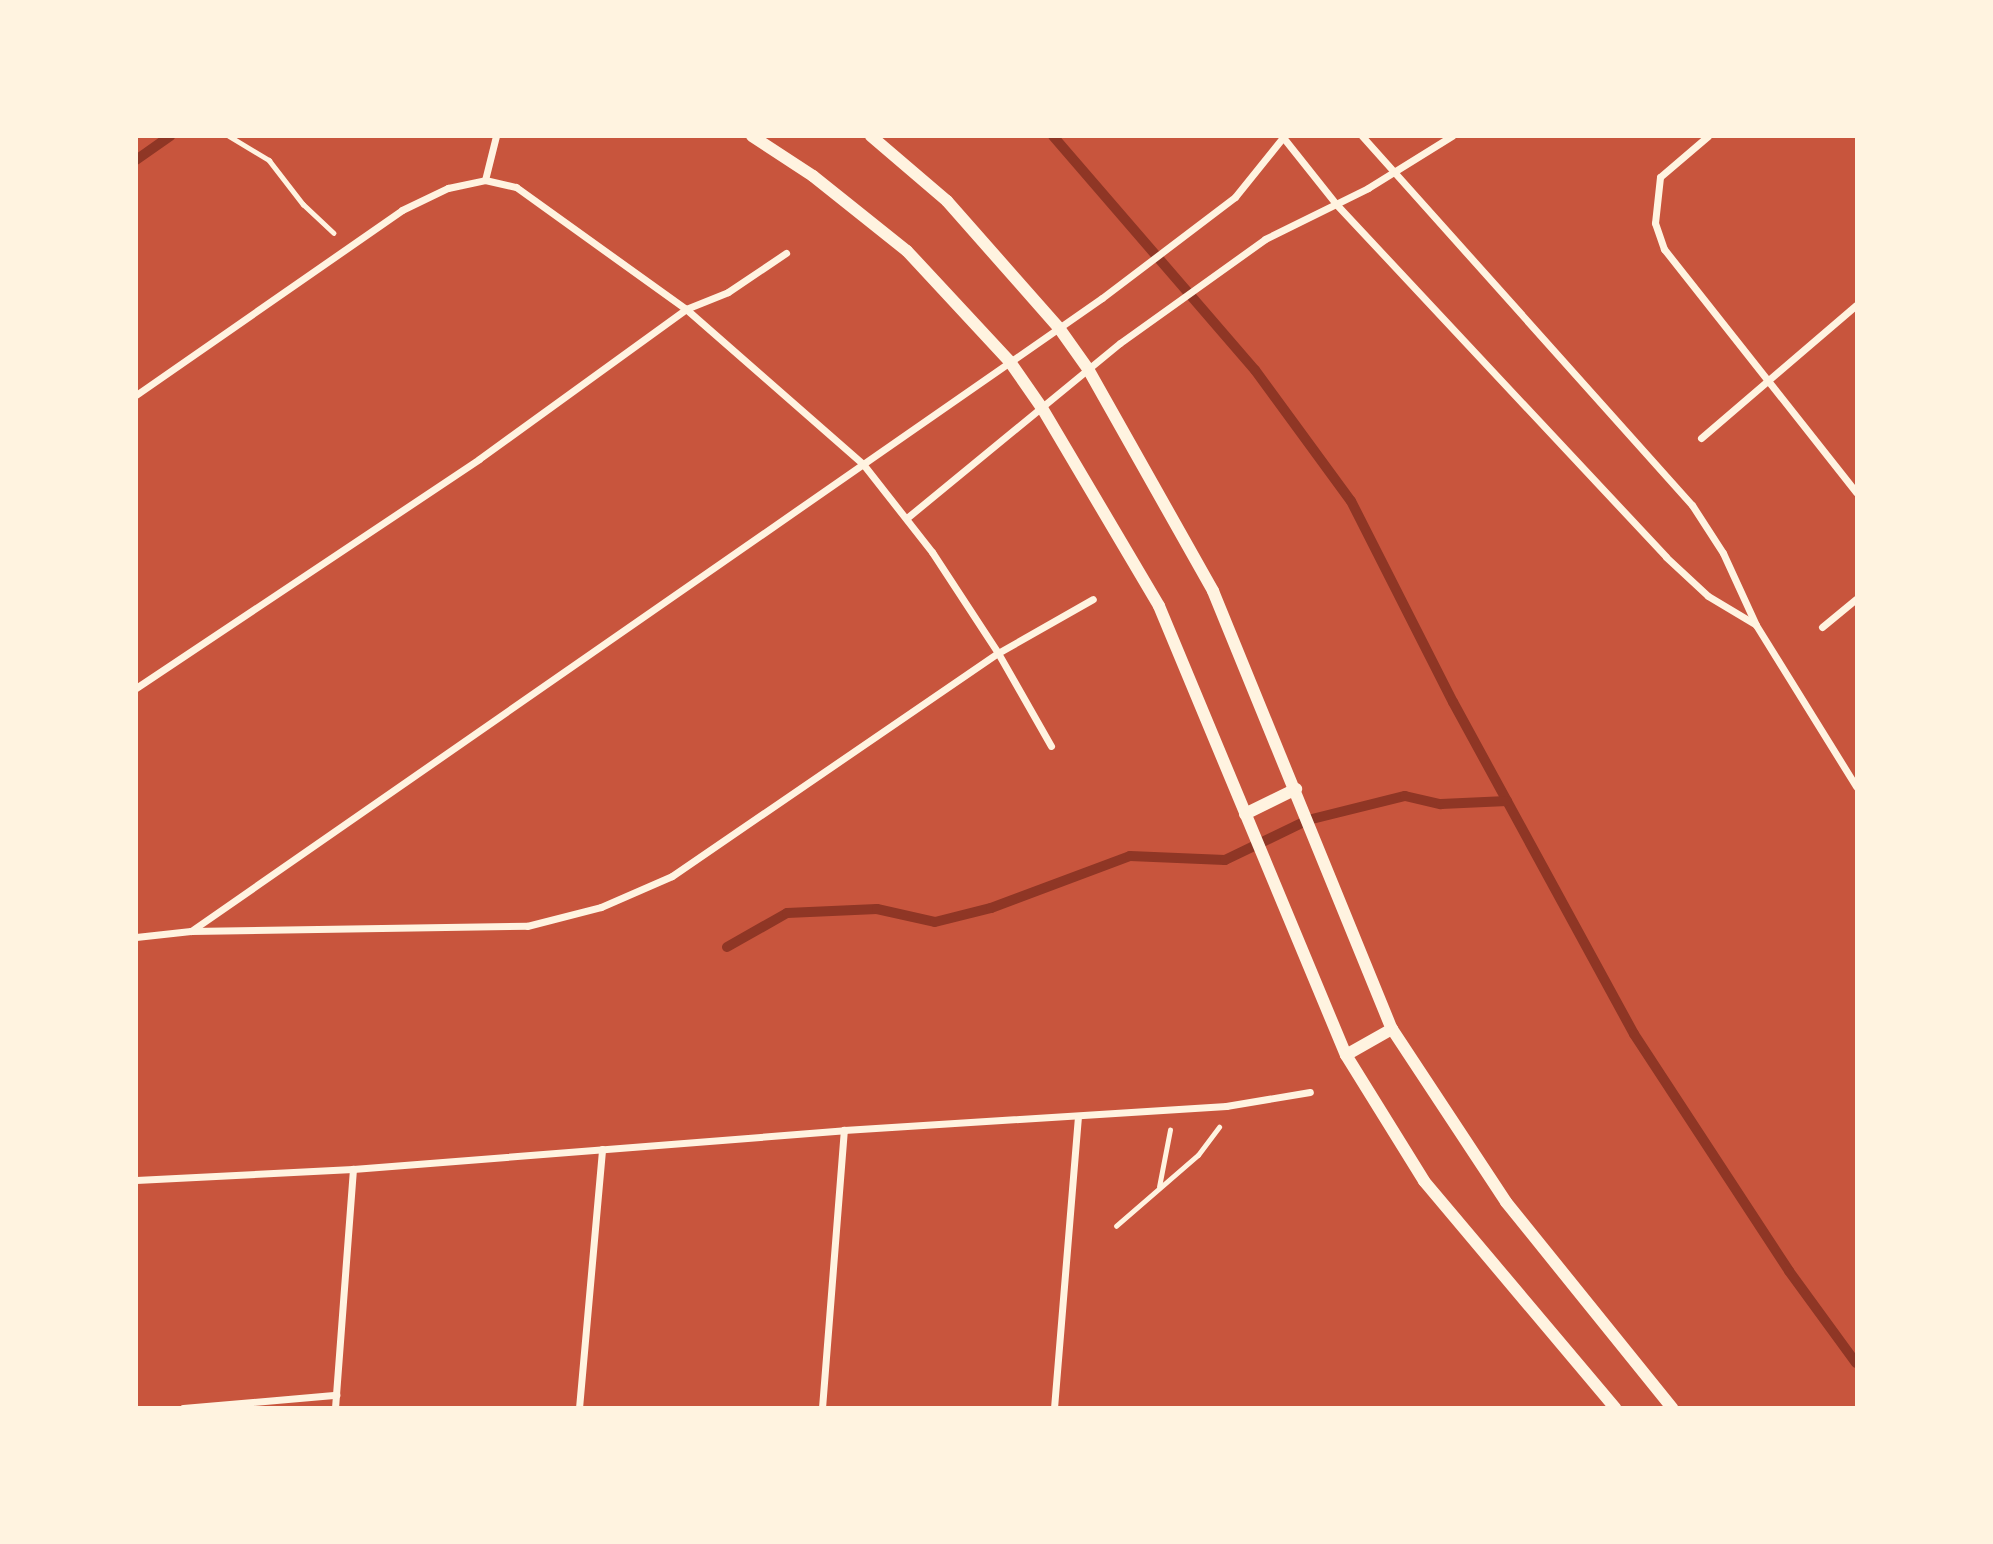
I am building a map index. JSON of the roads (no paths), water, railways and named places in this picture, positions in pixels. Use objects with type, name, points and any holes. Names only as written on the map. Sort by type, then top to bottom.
[{"type":"street","points":[[485,180],[496,136]]},
{"type":"street","points":[[752,136],[813,176],[907,251],[1010,362],[1042,408],[1159,606],[1346,1055],[1424,1181],[1615,1408]]},
{"type":"street","points":[[871,136],[947,201],[1059,328],[1088,369],[1213,590],[1392,1029],[1506,1202],[1672,1408]]},
{"type":"street","points":[[1362,136],[1692,505],[1723,553],[1756,625],[1857,786]]},
{"type":"street","points":[[908,517],[1120,343],[1265,239],[1396,173],[1452,136]]},
{"type":"street","points":[[1708,136],[1660,177],[1655,223],[1664,249],[1766,381],[1857,492]]},
{"type":"street","points":[[191,931],[1102,298],[1235,197],[1283,137],[1336,204],[1666,557],[1708,596],[1756,625]]},
{"type":"street","points":[[136,395],[402,210],[448,188],[485,180],[516,187],[686,309],[863,464],[908,517],[998,653],[1051,746]]},
{"type":"street","points":[[136,688],[479,459],[686,309],[728,292],[786,253]]},
{"type":"street","points":[[1701,438],[1857,305]]},
{"type":"street","points":[[136,937],[191,931],[527,926],[601,907],[672,876],[998,653],[1093,599]]},
{"type":"street","points":[[1822,627],[1857,599]]},
{"type":"street","points":[[1245,814],[1296,789]]},
{"type":"street","points":[[1346,1055],[1392,1029]]},
{"type":"street","points":[[136,1180],[353,1169],[844,1130],[1226,1106],[1310,1092]]},
{"type":"street","points":[[1054,1408],[1078,1115]]},
{"type":"street","points":[[822,1408],[844,1130]]},
{"type":"street","points":[[579,1408],[602,1149]]},
{"type":"street","points":[[335,1408],[353,1169]]},
{"type":"street","points":[[183,1408],[336,1395]]},
{"type":"waterway","points":[[136,160],[170,136]]},
{"type":"waterway","points":[[1053,136],[1255,370],[1351,501],[1453,702],[1634,1034],[1789,1271],[1856,1363]]},
{"type":"waterway","points":[[727,947],[787,913],[877,909],[935,922],[991,908],[1130,856],[1225,860],[1308,820],[1405,796],[1441,804],[1507,801]]}]
